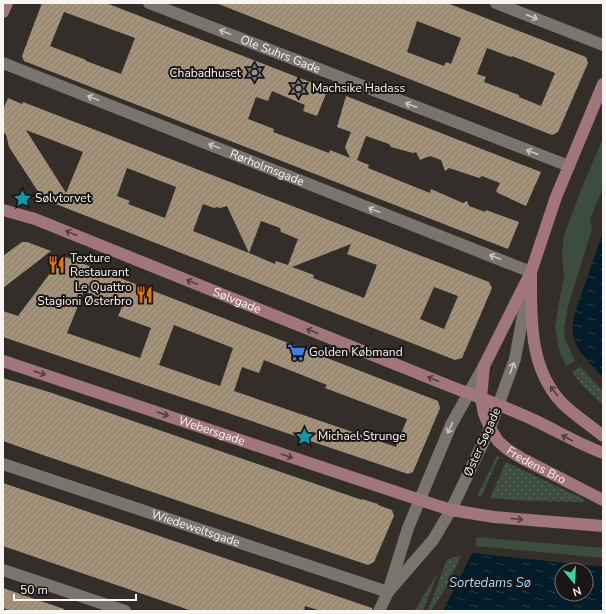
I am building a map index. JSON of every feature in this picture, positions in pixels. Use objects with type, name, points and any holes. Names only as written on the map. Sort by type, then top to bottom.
[{"type":"street","name":"Ole Suhrs Gade","points":[[149,3],[569,166]]},
{"type":"street","points":[[496,3],[603,44]]},
{"type":"street","name":"Rørholmsgade","points":[[3,62],[531,272]]},
{"type":"street","name":"Øster Søgade","points":[[388,592],[433,540],[451,510],[490,428],[516,359],[531,272],[546,224],[603,84]]},
{"type":"street","name":"Sølvgade","points":[[3,210],[35,219],[469,394],[499,404]]},
{"type":"street","name":"Øster Søgade","points":[[379,611],[388,592],[408,528],[451,425],[484,366],[531,272]]},
{"type":"street","points":[[531,272],[532,335],[535,350],[547,382],[562,403],[603,436]]},
{"type":"street","name":"Webersgade","points":[[3,361],[451,510]]},
{"type":"street","name":"Fredens Bro","points":[[484,366],[481,398],[484,414],[490,428],[498,440],[512,452],[603,500]]},
{"type":"street","points":[[499,404],[582,446],[603,453]]},
{"type":"street","name":"Wiedeweltsgade","points":[[3,464],[388,592]]},
{"type":"street","points":[[451,510],[494,517],[603,526]]},
{"type":"street","points":[[3,570],[125,611]]},
{"type":"green space","points":[[603,138],[603,188],[590,219],[592,229],[568,306],[564,328],[565,339],[575,361],[566,366],[559,350],[555,327],[564,278],[562,253],[564,235]]},
{"type":"green space","points":[[579,367],[582,368],[603,391],[603,405],[581,384],[572,372]]},
{"type":"green space","points":[[497,456],[499,457],[481,497],[479,497],[478,494]]},
{"type":"green space","points":[[506,462],[584,499],[583,502],[527,501],[490,498]]},
{"type":"green space","points":[[477,537],[603,548],[603,558],[475,546]]},
{"type":"green space","points":[[461,556],[446,587],[431,611],[428,611],[447,559]]},
{"type":"green space","points":[[438,572],[423,611],[414,611],[416,608]]},
{"type":"water","points":[[603,232],[603,377],[588,361],[576,344],[573,327],[575,312]]},
{"type":"water","name":"Sortedams Sø","points":[[472,553],[556,562],[554,562],[554,602],[594,602],[594,566],[603,567],[603,611],[443,611]]},
{"type":"building","points":[[42,3],[106,3],[328,89],[317,116],[303,111],[305,105],[272,91],[268,101],[256,97],[248,119],[274,129],[273,132],[329,153],[330,150],[350,158],[345,147],[351,132],[337,127],[346,96],[541,172],[526,206],[498,193],[496,191],[500,183],[482,176],[479,178],[449,168],[445,171],[441,160],[430,156],[420,160],[416,152],[413,153],[391,147],[389,144],[366,136],[357,160],[369,165],[368,168],[430,193],[431,189],[463,203],[467,201],[469,206],[485,212],[486,210],[519,222],[508,249],[24,61],[22,56]],"holes":[[[64,12],[135,38],[121,74],[50,46]]]},
{"type":"building","points":[[216,3],[447,3],[586,57],[588,63],[558,132],[552,135]],"holes":[[[417,21],[461,38],[451,64],[446,62],[444,66],[407,52]],[[487,48],[555,73],[541,106],[519,97],[519,95],[484,82],[486,77],[477,74]]]},
{"type":"building","points":[[8,98],[22,104],[23,102],[489,282],[492,288],[462,358],[455,360],[43,199],[9,147],[6,134],[3,133],[3,110]],"holes":[[[26,130],[83,152],[66,193]],[[127,168],[176,187],[165,218],[128,204],[130,201],[117,196]],[[203,204],[214,208],[227,206],[249,253],[193,231]],[[261,221],[280,228],[281,232],[298,239],[288,265],[276,261],[275,264],[249,253]],[[351,244],[347,254],[377,265],[364,298],[313,278],[314,275],[292,267]],[[434,287],[458,296],[444,329],[420,319]]]},
{"type":"building","points":[[22,242],[27,242],[51,251],[3,288],[3,256]]},
{"type":"building","points":[[63,256],[438,401],[440,408],[413,472],[408,474],[3,337],[3,311],[18,316]],"holes":[[[84,291],[122,307],[118,316],[151,328],[140,358],[67,333]],[[174,325],[233,348],[220,386],[159,365]],[[264,360],[327,385],[325,388],[407,419],[396,447],[234,391],[242,367],[259,373]]]},
{"type":"building","points":[[3,378],[49,392],[362,500],[378,504],[392,510],[394,516],[374,562],[368,565],[3,441]]},
{"type":"building","points":[[3,483],[372,608],[372,611],[321,611],[305,606],[304,611],[192,611],[3,546]]},
{"type":"building","points":[[3,588],[64,609],[64,611],[11,611],[3,608]]},
{"type":"place","name":"Chabadhuset","points":[[254,73]]},
{"type":"place","name":"Machsike Hadass","points":[[299,88]]},
{"type":"place","name":"Sølvtorvet","points":[[22,198]]},
{"type":"place","name":"Texture Restaurant","points":[[57,265]]},
{"type":"place","name":"Le Quattro Stagioni Østerbro","points":[[145,294]]},
{"type":"place","name":"Golden Købmand","points":[[296,352]]},
{"type":"place","name":"Michael Strunge","points":[[305,436]]}]
